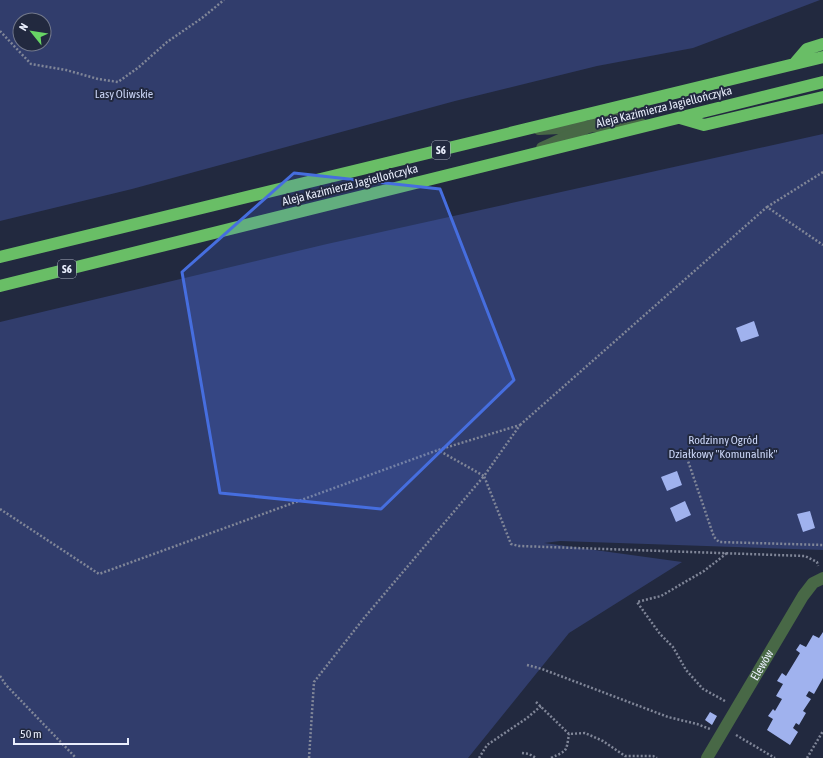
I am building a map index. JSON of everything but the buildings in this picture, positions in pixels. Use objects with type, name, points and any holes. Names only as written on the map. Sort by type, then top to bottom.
[{"type":"highway","points":[[796,63],[807,49],[823,44]]},
{"type":"highway","name":"Aleja Kazimierza Jagiellończyka","points":[[0,257],[823,56]]},
{"type":"highway","name":"Aleja Kazimierza Jagiellończyka","points":[[0,286],[823,82]]},
{"type":"highway","points":[[679,118],[704,125],[823,97]]},
{"type":"street","points":[[529,154],[650,99]]},
{"type":"street","points":[[524,130],[656,124]]},
{"type":"street","name":"Elewów","points":[[707,758],[803,596],[821,573]]},
{"type":"path","points":[[0,30],[31,64],[66,70],[98,79],[118,82],[139,67],[167,42],[202,18],[224,0]]},
{"type":"path","points":[[309,758],[314,682],[364,618],[484,476],[520,425],[767,207],[823,172]]},
{"type":"path","points":[[767,207],[823,245]]},
{"type":"path","points":[[0,509],[99,574],[438,450],[520,425]]},
{"type":"path","points":[[438,450],[484,476],[511,544],[519,546],[805,556],[817,562],[821,573]]},
{"type":"path","points":[[677,451],[687,458],[714,537],[719,542],[823,545]]},
{"type":"path","points":[[728,553],[704,571],[661,596],[636,602],[660,634],[673,647],[686,670],[703,689],[737,708]]},
{"type":"path","points":[[527,665],[542,669],[668,717],[723,731],[775,758]]},
{"type":"path","points":[[0,676],[76,758]]},
{"type":"path","points":[[536,702],[568,734],[585,733],[603,741],[625,756],[653,756],[657,758]]},
{"type":"path","points":[[479,758],[487,745],[527,718],[540,706]]},
{"type":"path","points":[[807,758],[823,731]]},
{"type":"path","points":[[551,758],[563,753],[566,748],[568,734]]},
{"type":"path","points":[[522,753],[529,754],[536,758]]},
{"type":"path","points":[[621,758],[622,754]]},
{"type":"highlighted area","points":[[294,173],[440,189],[514,380],[381,509],[220,493],[182,272]]},
{"type":"green space","name":"Lasy Oliwskie","points":[[0,0],[820,0],[693,48],[597,66],[455,101],[132,189],[0,221]]},
{"type":"green space","name":"Rodzinny Ogród Działkowy \"Komunalnik\"","points":[[823,134],[823,550],[560,541],[544,543],[682,562],[569,633],[468,758],[0,758],[0,322],[327,244]]}]
